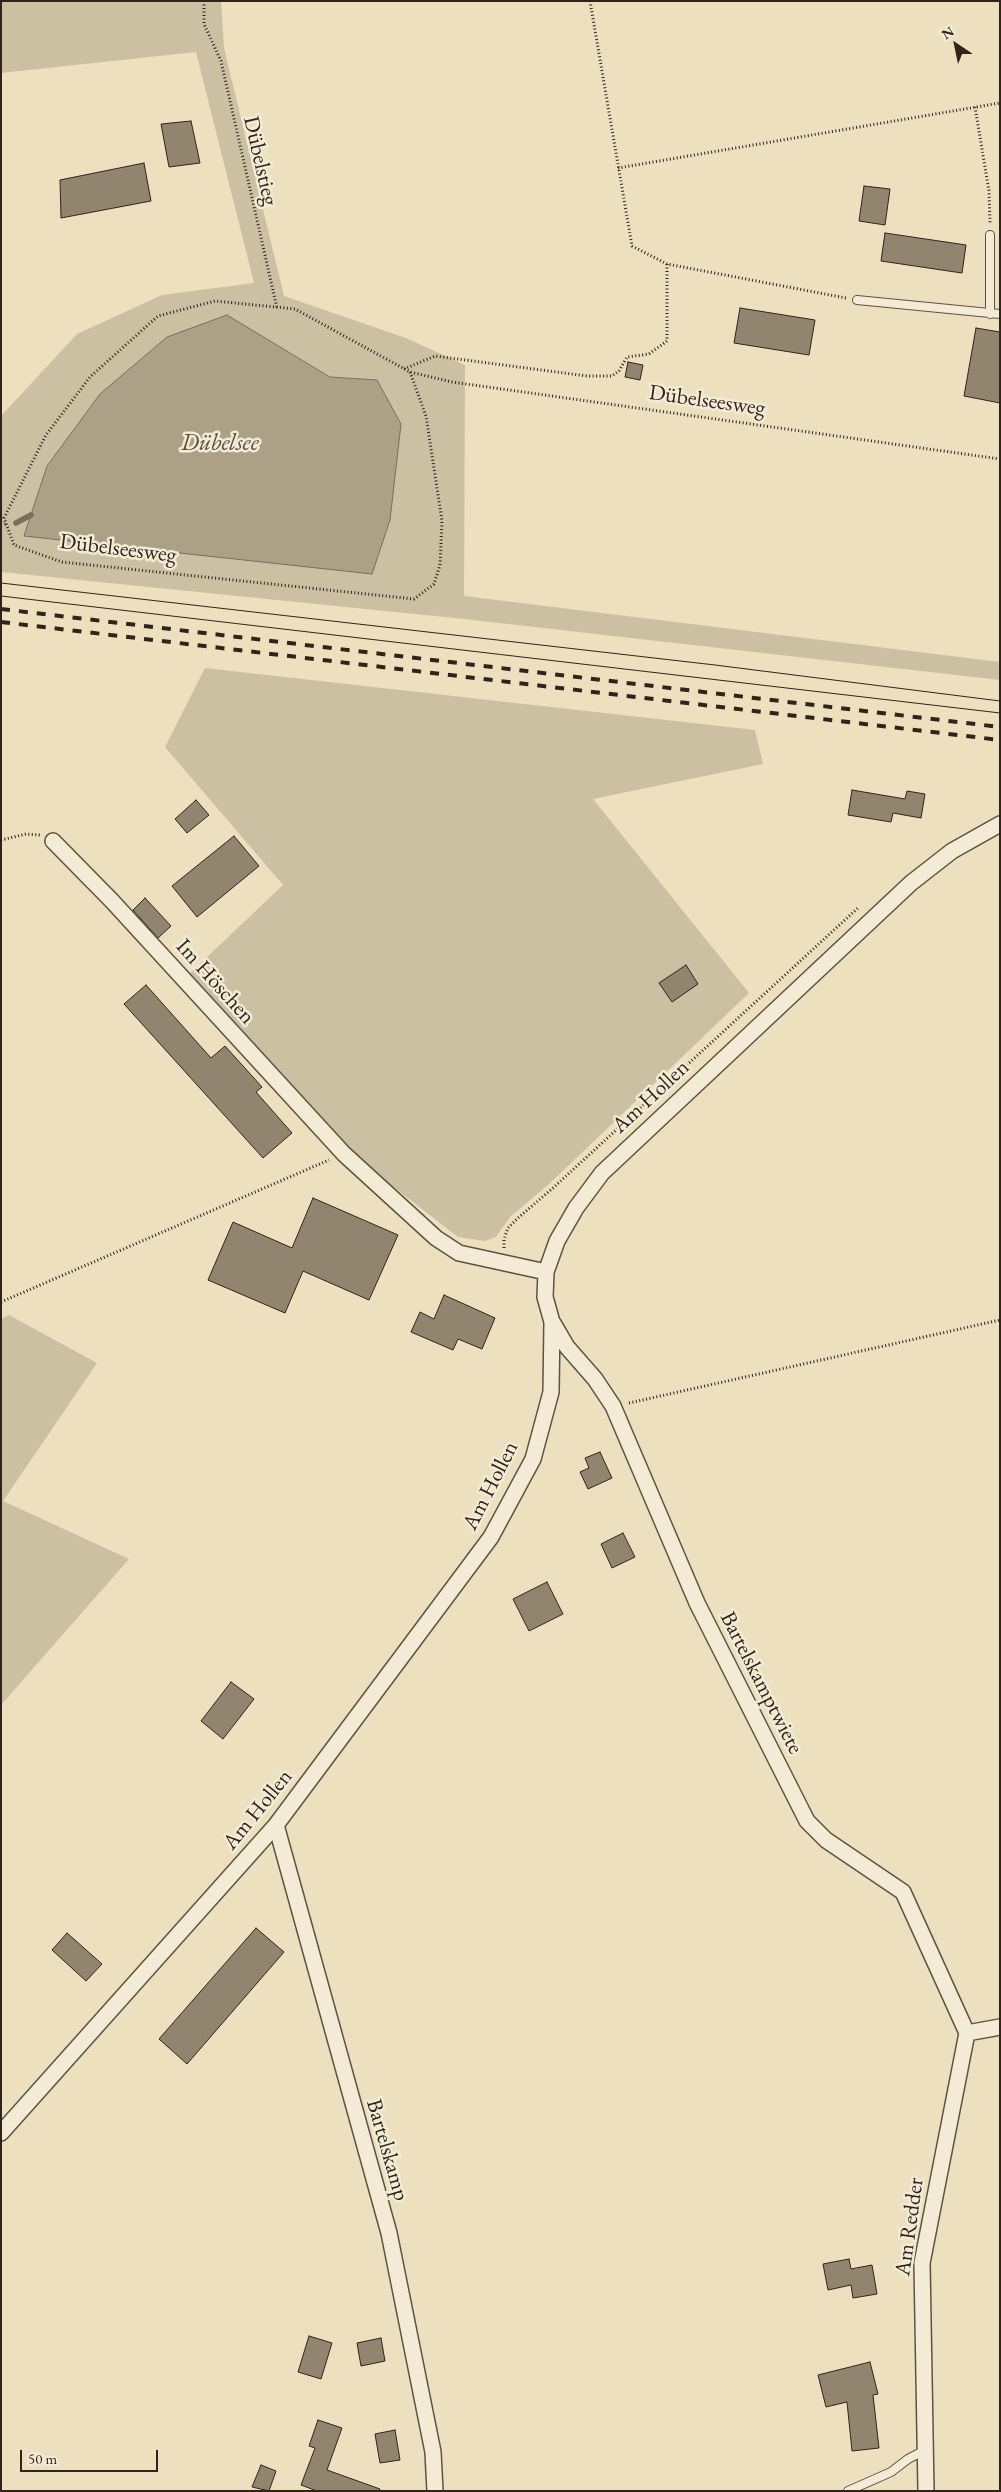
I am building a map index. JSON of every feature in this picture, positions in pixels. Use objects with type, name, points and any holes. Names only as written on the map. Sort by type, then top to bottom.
[{"type":"street","name":"Am Hollen","points":[[1,2133],[276,1825],[492,1537],[532,1459],[551,1392],[552,1322],[545,1297],[546,1272],[557,1241],[576,1208],[602,1173],[911,883],[952,851],[1000,824]]},
{"type":"street","name":"Im Höschen","points":[[53,841],[112,901],[344,1154],[436,1238],[460,1253],[546,1272]]},
{"type":"street","name":"Bartelskamptwiete","points":[[552,1322],[567,1347],[595,1379],[613,1406],[697,1603],[807,1821],[826,1840],[903,1892],[967,2033]]},
{"type":"street","name":"Bartelskamp","points":[[276,1825],[389,2233],[433,2452],[435,2491]]},
{"type":"street","points":[[967,2033],[1000,2027]]},
{"type":"street","name":"Am Redder","points":[[926,2491],[922,2263],[967,2033]]},
{"type":"lane","points":[[990,235],[990,314]]},
{"type":"lane","points":[[857,300],[1000,314]]},
{"type":"lane","points":[[848,2491],[892,2472],[908,2459],[925,2450]]},
{"type":"path","name":"Dübelstieg","points":[[204,1],[204,24],[221,62],[277,308]]},
{"type":"path","points":[[590,1],[632,246],[667,264],[857,300]]},
{"type":"path","points":[[618,168],[1000,104]]},
{"type":"path","points":[[975,107],[989,191],[990,235]]},
{"type":"path","points":[[404,369],[435,356],[587,376],[612,376],[619,371],[627,357],[648,354],[667,341],[667,264]]},
{"type":"path","name":"Dübelseesweg","points":[[410,372],[426,416],[442,522],[440,565],[434,584],[414,599],[62,562],[14,546],[4,518],[46,435],[90,377],[158,316],[215,301],[295,309],[410,372],[452,382],[1000,460]]},
{"type":"path","points":[[1,525],[6,524]]},
{"type":"path","points":[[1,840],[26,834],[40,835],[53,841]]},
{"type":"path","points":[[505,1263],[504,1239],[513,1223],[864,902]]},
{"type":"path","points":[[1,1302],[344,1154]]},
{"type":"path","points":[[613,1406],[1000,1320]]},
{"type":"shaded area","points":[[1,1],[221,1],[224,48],[284,296],[406,338],[465,365],[464,596],[1000,662],[1000,680],[464,619],[1,572],[1,416],[77,334],[162,295],[254,283],[196,52],[1,73]],"holes":[[[227,315],[331,377],[377,380],[24,536],[47,466]]]},
{"type":"shaded area","points":[[205,668],[755,730],[763,764],[593,799],[749,993],[548,1185],[510,1217],[496,1237],[485,1241],[458,1237],[368,1167],[186,977],[283,885],[165,747]]},
{"type":"shaded area","points":[[9,1315],[97,1363],[3,1501],[129,1559],[1,1705],[1,1319]]},
{"type":"water","name":"Dübelsee","points":[[227,315],[330,377],[377,380],[401,424],[390,520],[372,574],[24,536],[47,466],[100,394],[167,337]]},
{"type":"building","points":[[191,121],[200,163],[169,167],[161,124]]},
{"type":"building","points":[[144,163],[151,201],[61,218],[60,180]]},
{"type":"building","points":[[864,186],[890,189],[885,225],[859,221]]},
{"type":"building","points":[[885,233],[966,245],[962,273],[881,261]]},
{"type":"building","points":[[740,308],[815,320],[809,355],[734,343]]},
{"type":"building","points":[[976,328],[1000,332],[1000,403],[964,396]]},
{"type":"building","points":[[628,362],[643,365],[640,380],[625,377]]},
{"type":"building","points":[[852,790],[905,799],[907,791],[925,794],[921,818],[893,813],[891,822],[848,815]]},
{"type":"building","points":[[196,800],[209,815],[187,833],[175,819]]},
{"type":"building","points":[[234,836],[259,866],[197,917],[172,886]]},
{"type":"building","points":[[145,898],[171,926],[158,938],[133,910]]},
{"type":"building","points":[[686,965],[698,984],[672,1002],[659,983]]},
{"type":"building","points":[[146,985],[211,1058],[225,1046],[262,1087],[256,1092],[292,1133],[263,1158],[124,1004]]},
{"type":"building","points":[[313,1198],[398,1235],[369,1300],[303,1271],[285,1313],[208,1280],[233,1222],[292,1248]]},
{"type":"building","points":[[444,1295],[495,1318],[482,1349],[458,1339],[453,1350],[411,1332],[420,1312],[434,1319]]},
{"type":"building","points":[[600,1452],[612,1478],[588,1489],[580,1472],[589,1468],[585,1458]]},
{"type":"building","points":[[623,1533],[635,1557],[612,1568],[601,1544]]},
{"type":"building","points":[[547,1582],[563,1614],[529,1631],[513,1599]]},
{"type":"building","points":[[231,1682],[254,1699],[223,1739],[201,1721]]},
{"type":"building","points":[[256,1928],[284,1952],[187,2064],[159,2039]]},
{"type":"building","points":[[67,1933],[102,1964],[86,1981],[52,1950]]},
{"type":"building","points":[[849,2259],[851,2269],[872,2265],[877,2294],[853,2298],[851,2285],[828,2290],[823,2264]]},
{"type":"building","points":[[309,2336],[332,2343],[321,2379],[298,2372]]},
{"type":"building","points":[[381,2338],[385,2361],[361,2366],[357,2343]]},
{"type":"building","points":[[870,2362],[878,2394],[873,2395],[879,2448],[852,2451],[847,2402],[826,2407],[818,2375]]},
{"type":"building","points":[[318,2420],[342,2428],[327,2470],[380,2489],[379,2491],[317,2491],[301,2485],[315,2448],[309,2446]]},
{"type":"building","points":[[395,2430],[400,2460],[380,2463],[375,2434]]},
{"type":"building","points":[[261,2465],[276,2471],[269,2491],[252,2487]]},
{"type":"waterway","points":[[16,523],[31,515]]},
{"type":"tram line","points":[[1,583],[715,665],[1000,701]]},
{"type":"tram line","points":[[1,596],[1000,713]]},
{"type":"railway","points":[[1,609],[1000,727]]},
{"type":"railway","points":[[1,622],[1000,740]]}]
